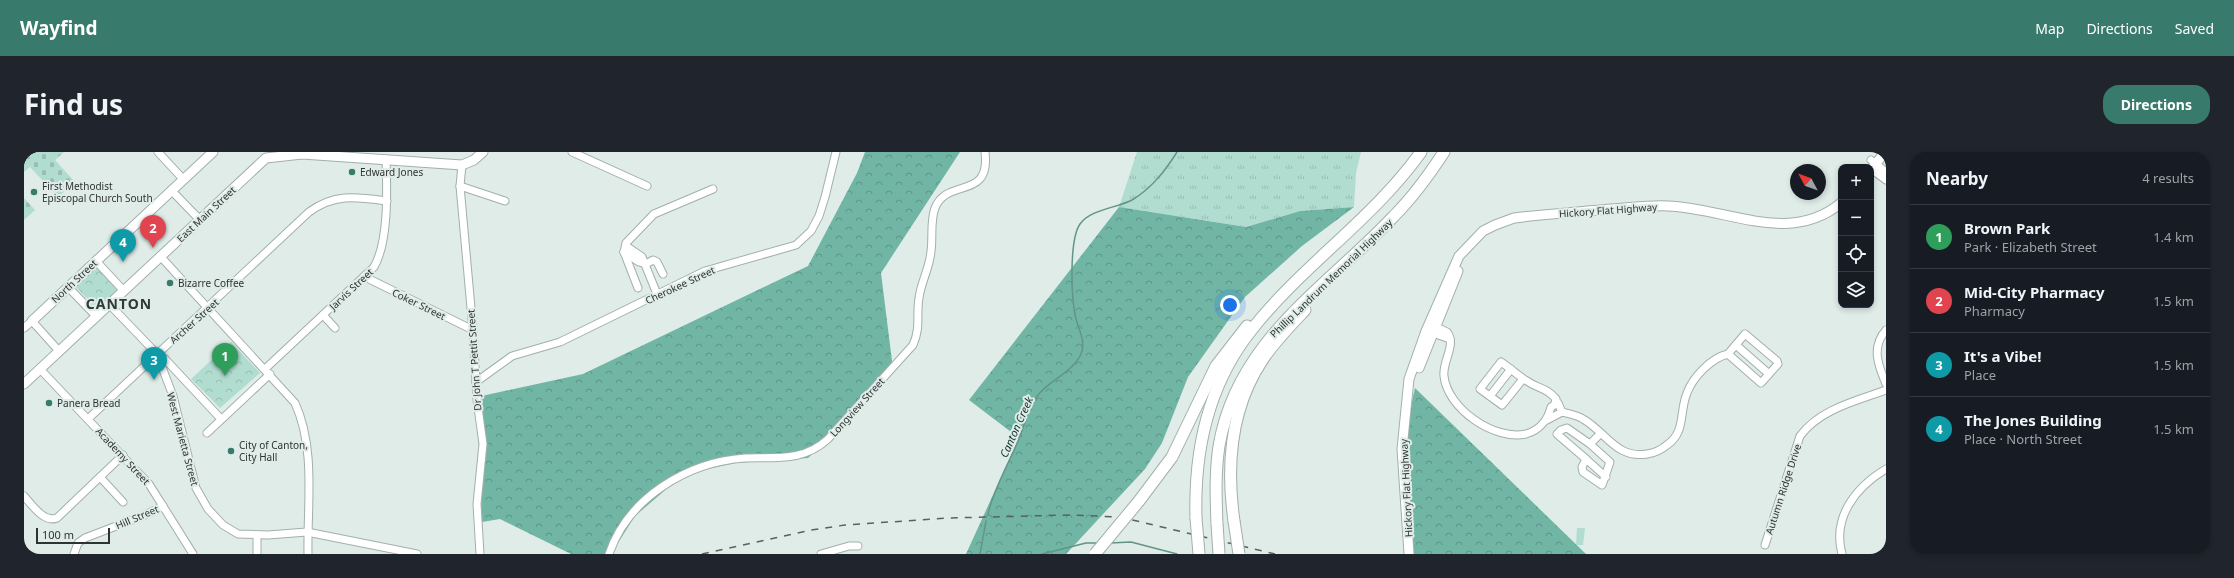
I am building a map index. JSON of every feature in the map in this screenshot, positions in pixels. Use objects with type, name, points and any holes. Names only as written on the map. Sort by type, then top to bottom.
[{"type":"highway","name":"Phillip Landrum Memorial Highway","points":[[1199,554],[1196,518],[1196,477],[1198,455],[1210,407],[1218,385],[1245,339],[1286,292],[1377,205],[1420,152]]},
{"type":"highway","name":"Phillip Landrum Memorial Highway","points":[[1219,554],[1216,480],[1220,444],[1229,410],[1245,374],[1259,350],[1283,322],[1360,249],[1411,197],[1444,152]]},
{"type":"highway","points":[[1239,554],[1229,486],[1231,449],[1240,407],[1250,381],[1276,342],[1360,249]]},
{"type":"highway","points":[[1095,554],[1162,472],[1181,442],[1210,378],[1231,344],[1249,324],[1286,292]]},
{"type":"main road","name":"North Street","points":[[32,321],[213,152]]},
{"type":"main road","points":[[462,165],[474,160],[483,152]]},
{"type":"main road","points":[[1871,164],[1877,152]]},
{"type":"main road","points":[[1872,164],[1885,152]]},
{"type":"main road","name":"East Main Street","points":[[24,384],[200,220],[266,155],[293,153],[462,165]]},
{"type":"main road","name":"Hickory Flat Highway","points":[[1755,220],[1806,216],[1823,209],[1838,197]]},
{"type":"main road","name":"Hickory Flat Highway","points":[[1409,554],[1402,462],[1403,429],[1408,397],[1431,328],[1455,264],[1469,245],[1483,231],[1507,220],[1598,210],[1669,206],[1774,224],[1796,224],[1823,215],[1838,205]]},
{"type":"street","points":[[158,152],[183,180]]},
{"type":"street","points":[[572,152],[609,171],[647,186]]},
{"type":"street","name":"Cherokee Street","points":[[476,382],[512,356],[560,342],[705,271],[796,245],[811,231],[818,216],[825,197],[836,152]]},
{"type":"street","name":"Longview Street","points":[[609,554],[619,531],[633,513],[674,478],[688,471],[727,461],[745,458],[772,459],[804,455],[817,448],[828,439],[913,345],[919,329],[919,297],[931,250],[933,214],[940,199],[956,191],[972,186],[982,178],[985,169],[985,152]]},
{"type":"street","name":"Jarvis Street","points":[[207,433],[323,315],[366,277],[380,256],[387,201],[386,159]]},
{"type":"street","name":"Dr John T Pettit Street","points":[[462,165],[460,186],[473,330],[476,382],[483,444],[478,504],[480,554]]},
{"type":"street","points":[[1874,168],[1886,172]]},
{"type":"street","points":[[1874,170],[1886,180]]},
{"type":"street","points":[[460,186],[505,201]]},
{"type":"street","points":[[625,249],[659,211],[713,189]]},
{"type":"street","points":[[171,190],[200,220]]},
{"type":"street","name":"Archer Street","points":[[88,419],[232,286],[289,230],[322,203],[341,198],[387,201]]},
{"type":"street","points":[[625,249],[639,262],[646,264],[653,260],[657,262],[663,274]]},
{"type":"street","points":[[625,249],[638,288]]},
{"type":"street","points":[[160,256],[295,403],[302,422],[307,452],[308,554]]},
{"type":"street","points":[[96,260],[124,290]]},
{"type":"street","points":[[646,264],[657,294]]},
{"type":"street","name":"Coker Street","points":[[366,277],[473,330]]},
{"type":"street","points":[[68,287],[96,316]]},
{"type":"street","points":[[109,304],[157,354],[166,359],[221,419]]},
{"type":"street","points":[[323,315],[335,328]]},
{"type":"street","points":[[32,321],[59,351]]},
{"type":"street","name":"North Street","points":[[24,328],[32,321]]},
{"type":"street","points":[[1431,328],[1450,339],[1451,345],[1444,366],[1444,381],[1462,409],[1474,420],[1487,427],[1516,436],[1529,433],[1547,420],[1562,412],[1583,419],[1616,448],[1625,452],[1647,454],[1658,451],[1675,438],[1680,429],[1686,394],[1690,386],[1714,359],[1728,354],[1745,334],[1777,361],[1778,364],[1761,383],[1728,354]]},
{"type":"street","points":[[1886,330],[1880,337],[1877,348],[1877,360],[1886,384]]},
{"type":"street","points":[[1736,344],[1769,374]]},
{"type":"street","name":"West Marietta Street","points":[[157,354],[173,396],[196,488],[200,497],[222,525],[232,531],[245,535],[307,532],[417,554]]},
{"type":"street","points":[[1523,379],[1502,405],[1480,389],[1501,362],[1523,379],[1551,393],[1556,399],[1555,403],[1551,407],[1547,420]]},
{"type":"street","name":"Academy Street","points":[[40,369],[149,484],[193,554]]},
{"type":"street","points":[[1490,396],[1511,369]]},
{"type":"street","name":"Autumn Ridge Drive","points":[[1765,545],[1800,436],[1808,425],[1818,416],[1886,390]]},
{"type":"street","points":[[1555,403],[1560,406],[1562,412]]},
{"type":"street","points":[[1586,459],[1582,467],[1583,472],[1602,485],[1606,477],[1610,462],[1590,444],[1567,428],[1561,430],[1557,434],[1586,459],[1606,477]]},
{"type":"street","points":[[1590,444],[1600,434]]},
{"type":"street","points":[[24,496],[43,515],[54,519],[61,516],[123,455]]},
{"type":"street","points":[[1842,554],[1839,534],[1842,517],[1859,489],[1871,478],[1886,469]]},
{"type":"street","points":[[100,477],[122,502]]},
{"type":"street","name":"Hill Street","points":[[74,554],[78,543],[85,538],[145,515],[163,506]]},
{"type":"street","points":[[257,535],[257,554]]},
{"type":"street","points":[[821,554],[849,546],[858,546]]},
{"type":"green space","points":[[24,152],[64,152],[55,160],[75,182],[58,197],[30,167],[24,172]]},
{"type":"green space","points":[[865,152],[960,152],[881,273],[893,369],[845,425],[808,458],[736,463],[684,474],[635,516],[611,554],[571,554],[500,519],[482,522],[477,397],[583,374],[808,266],[857,173]]},
{"type":"green space","points":[[1137,152],[1361,152],[1356,173],[1354,207],[1300,211],[1246,227],[1119,207]]},
{"type":"green space","points":[[24,198],[35,210],[24,220]]},
{"type":"green space","points":[[1119,207],[1246,227],[1300,211],[1354,207],[1302,246],[1245,297],[1188,377],[1162,443],[1145,469],[1066,554],[966,554],[1019,438],[969,400]]},
{"type":"green space","points":[[96,265],[119,290],[97,309],[74,285]]},
{"type":"green space","points":[[231,342],[260,373],[220,408],[191,379]]},
{"type":"green space","points":[[1415,388],[1586,554],[1414,554],[1409,492],[1408,450],[1411,408]]},
{"type":"green space","points":[[1577,528],[1585,528],[1583,545],[1576,545]]},
{"type":"waterway","name":"Canton Creek","points":[[988,514],[994,494],[1016,446],[1029,410],[1043,389],[1067,371],[1077,361],[1081,354],[1083,345],[1074,310],[1072,284],[1074,243],[1076,232],[1080,224],[1091,215],[1104,209],[1126,203],[1146,190],[1158,179],[1177,152]]},
{"type":"waterway","name":"Canton Creek","points":[[980,554],[986,521]]},
{"type":"waterway","points":[[1110,543],[1131,542],[1177,554]]},
{"type":"waterway","points":[[1042,554],[1086,543],[1098,543]]},
{"type":"railway","points":[[702,554],[811,530],[845,525],[949,518],[1070,515],[1120,517],[1275,554]]},
{"type":"place","name":"Edward Jones","points":[[352,172]]},
{"type":"place","name":"First Methodist Episcopal Church South","points":[[34,192]]},
{"type":"place","name":"Mid-City Pharmacy","points":[[153,248]]},
{"type":"place","name":"The Jones Building","points":[[123,262]]},
{"type":"place","name":"Bizarre Coffee","points":[[170,283]]},
{"type":"place","name":"Brown Park","points":[[225,376]]},
{"type":"place","name":"It's a Vibe!","points":[[154,380]]},
{"type":"place","name":"Panera Bread","points":[[49,403]]},
{"type":"place","name":"City of Canton, City Hall","points":[[231,451]]},
{"type":"district","name":"CANTON","points":[[119,303]]}]
